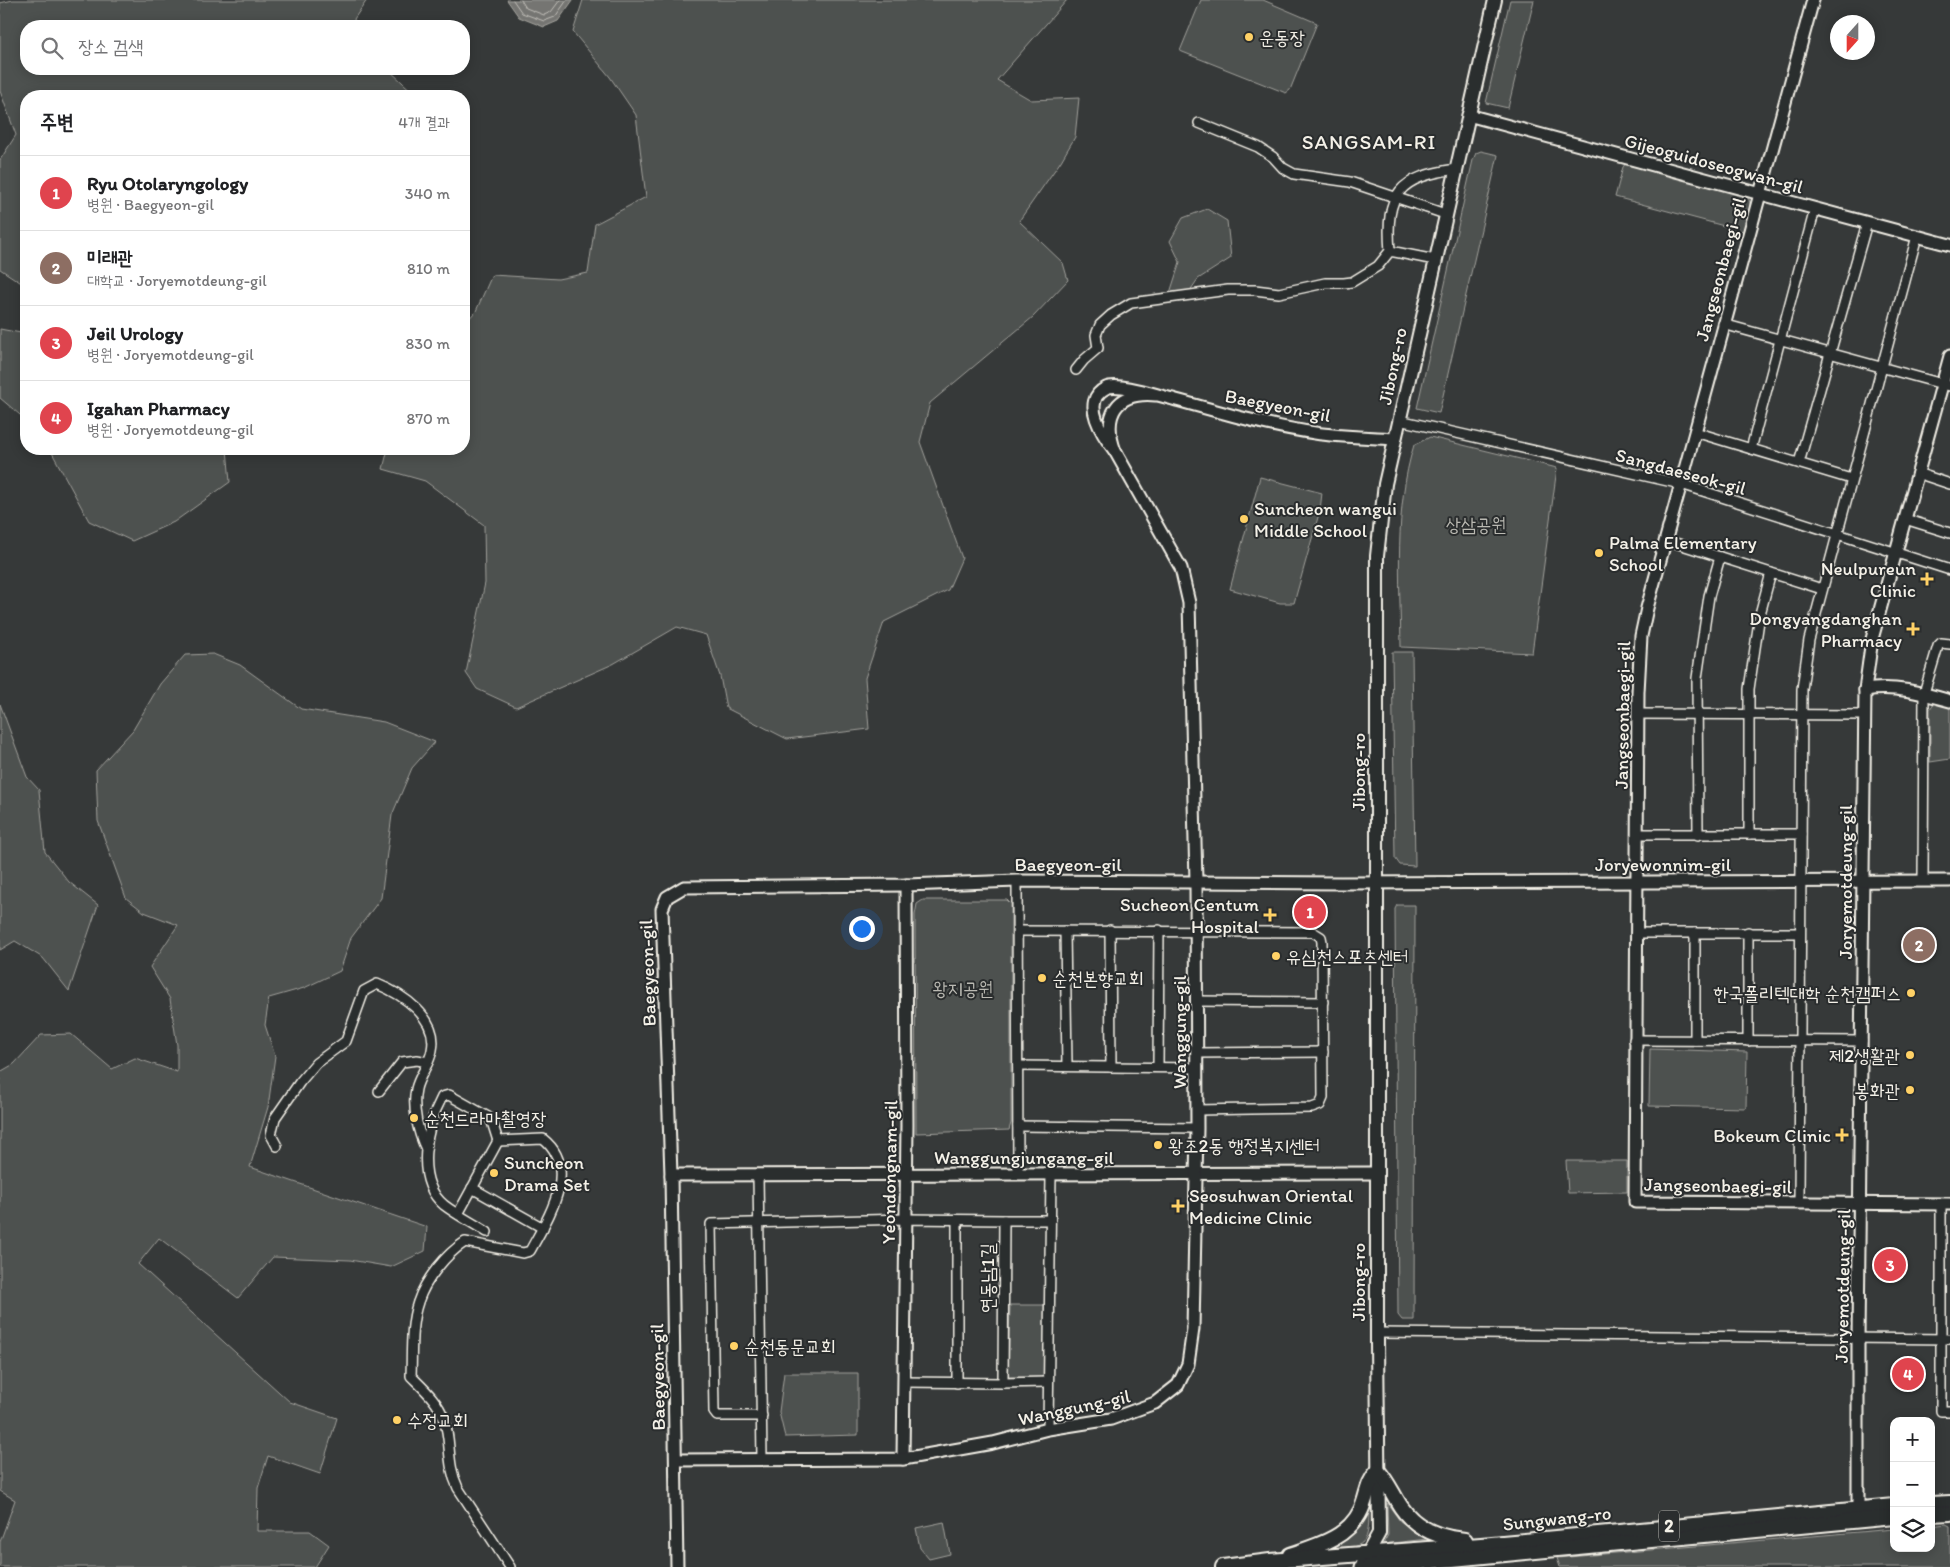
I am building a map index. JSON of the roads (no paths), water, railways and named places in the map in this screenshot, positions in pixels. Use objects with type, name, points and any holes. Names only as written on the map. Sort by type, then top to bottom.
[{"type":"main road","name":"Jibong-ro","points":[[1368,1560],[1379,1534],[1376,563],[1385,484],[1434,260],[1495,0]]},
{"type":"main road","points":[[1270,1561],[1327,1542],[1344,1532],[1362,1509],[1370,1480],[1378,1471],[1387,1480],[1402,1508],[1414,1521],[1431,1533],[1481,1545]]},
{"type":"main road","points":[[1935,1504],[1950,1503]]},
{"type":"main road","name":"Sungwang-ro","points":[[1223,1567],[1270,1561],[1368,1560],[1858,1514],[1890,1507]]},
{"type":"main road","points":[[1935,1514],[1950,1513]]},
{"type":"main road","name":"Sungwang-ro","points":[[1368,1560],[1481,1545],[1858,1514],[1890,1517]]},
{"type":"street","name":"Jangseonbaegi-gil","points":[[1813,0],[1723,324],[1641,636],[1638,714],[1634,1040],[1635,1202],[1946,1204]]},
{"type":"street","name":"Gijeoguidoseogwan-gil","points":[[1468,115],[1950,245]]},
{"type":"street","points":[[1199,123],[1258,147],[1273,157],[1282,168],[1294,174],[1350,182],[1445,214]]},
{"type":"street","points":[[1076,370],[1098,348],[1096,335],[1105,319],[1131,303],[1228,290],[1255,290],[1279,293],[1325,283],[1352,282],[1378,266],[1390,251],[1388,228],[1396,196],[1406,185],[1427,173],[1456,169]]},
{"type":"street","points":[[1751,449],[1815,209]]},
{"type":"street","points":[[1799,463],[1867,223]]},
{"type":"street","points":[[1799,1203],[1801,714],[1808,640],[1917,236]]},
{"type":"street","points":[[1390,251],[1434,260]]},
{"type":"street","points":[[1723,324],[1946,385]]},
{"type":"street","name":"Joryemotdeung-gil","points":[[1858,1514],[1865,690],[1872,639],[1917,473],[1946,385],[1950,356]]},
{"type":"street","name":"Baegyeon-gil","points":[[1196,881],[1190,691],[1190,619],[1186,584],[1170,547],[1115,451],[1103,436],[1095,417],[1096,402],[1101,392],[1114,387],[1156,395],[1291,429],[1395,439]]},
{"type":"street","name":"Baegyeon-gil","points":[[1115,451],[1108,425],[1116,407],[1132,397],[1156,395]]},
{"type":"street","name":"Sangdaeseok-gil","points":[[1399,420],[1681,484],[1950,570]]},
{"type":"street","points":[[1695,432],[1851,479]]},
{"type":"street","points":[[1917,473],[1950,484]]},
{"type":"street","points":[[1905,519],[1950,533]]},
{"type":"street","points":[[1666,540],[1822,589]]},
{"type":"street","points":[[1698,835],[1696,714],[1702,634],[1720,557]]},
{"type":"street","points":[[1749,834],[1749,714],[1752,656],[1760,614],[1771,573]]},
{"type":"street","points":[[1924,881],[1924,693],[1938,646],[1942,643],[1950,644]]},
{"type":"street","points":[[1865,690],[1880,688],[1924,693],[1950,701]]},
{"type":"street","points":[[1638,714],[1864,714]]},
{"type":"street","points":[[1638,834],[1800,834]]},
{"type":"street","points":[[1017,881],[1018,1174]]},
{"type":"street","name":"Baegyeon-gil","points":[[677,1567],[671,1175],[662,909],[667,897],[684,887],[906,886],[1017,881],[1377,883]]},
{"type":"street","name":"Wanggung-gil","points":[[676,1460],[903,1459],[993,1443],[1048,1429],[1111,1420],[1134,1413],[1160,1400],[1178,1385],[1188,1364],[1193,1329],[1197,1128],[1196,881]]},
{"type":"street","name":"Joryewonnim-gil","points":[[1377,883],[1950,881]]},
{"type":"street","name":"Yeondongnam-gil","points":[[903,1459],[906,1219],[906,886]]},
{"type":"street","points":[[1066,930],[1068,1066]]},
{"type":"street","points":[[1110,930],[1111,1067]]},
{"type":"street","points":[[1018,931],[1159,930],[1316,933],[1321,937],[1323,1098],[1316,1107],[1197,1110]]},
{"type":"street","points":[[1158,1067],[1159,930]]},
{"type":"street","points":[[1636,932],[1800,932]]},
{"type":"street","points":[[1695,932],[1695,1040]]},
{"type":"street","points":[[1748,932],[1748,1040]]},
{"type":"street","points":[[277,1146],[271,1135],[275,1118],[316,1063],[346,1041],[364,991],[377,984],[404,1000],[422,1015],[431,1031],[433,1050],[422,1073],[416,1094],[421,1139],[426,1149]]},
{"type":"street","points":[[1197,1001],[1323,1002]]},
{"type":"street","points":[[1634,1040],[1862,1041]]},
{"type":"street","points":[[1197,1053],[1323,1052]]},
{"type":"street","points":[[379,1091],[402,1062],[418,1060],[428,1062]]},
{"type":"street","points":[[1018,1066],[1197,1068]]},
{"type":"street","points":[[458,1214],[498,1141],[492,1122],[488,1117],[449,1095],[442,1097],[435,1110],[427,1137],[425,1164],[437,1196],[444,1205],[458,1214],[487,1232]]},
{"type":"street","points":[[1018,1126],[1197,1128]]},
{"type":"street","points":[[498,1141],[543,1139],[551,1145],[558,1162],[561,1183],[554,1207],[530,1251],[523,1253],[465,1242],[450,1251],[418,1301],[414,1318],[411,1376],[436,1403],[444,1418],[452,1474],[458,1488],[510,1567]]},
{"type":"street","name":"Wanggungjungang-gil","points":[[671,1175],[1377,1173]]},
{"type":"street","points":[[1048,1429],[1051,1174]]},
{"type":"street","points":[[758,1175],[762,1459]]},
{"type":"street","points":[[472,1188],[543,1228]]},
{"type":"street","points":[[1946,1204],[1945,1274],[1940,1339],[1941,1411],[1950,1411]]},
{"type":"street","name":"연동남1길","points":[[762,1416],[717,1416],[714,1412],[711,1224],[906,1219],[1004,1220],[1003,1383]]},
{"type":"street","name":"연동남1길","points":[[957,1220],[957,1382]]},
{"type":"street","points":[[1004,1220],[1050,1220]]},
{"type":"street","points":[[1377,1333],[1950,1339]]},
{"type":"street","points":[[904,1382],[1048,1382]]},
{"type":"street","points":[[1361,1567],[1368,1560]]},
{"type":"water","points":[[507,0],[573,0],[558,21],[544,27],[519,17]]},
{"type":"place","name":"운동장","points":[[1249,37]]},
{"type":"place","name":"Suncheon wangui Middle School","points":[[1244,519]]},
{"type":"place","name":"Palma Elementary School","points":[[1599,553]]},
{"type":"place","name":"Neulpureun Clinic","points":[[1927,579]]},
{"type":"place","name":"Dongyangdanghan Pharmacy","points":[[1913,629]]},
{"type":"place","name":"Ryu Otolaryngology","points":[[1310,912]]},
{"type":"place","name":"Sucheon Centum Hospital","points":[[1270,915]]},
{"type":"place","name":"미래관","points":[[1919,945]]},
{"type":"place","name":"유심천스포츠센터","points":[[1276,956]]},
{"type":"place","name":"순천본향교회","points":[[1042,978]]},
{"type":"place","name":"한국폴리텍대학 순천캠퍼스","points":[[1911,993]]},
{"type":"place","name":"제2생활관","points":[[1910,1055]]},
{"type":"place","name":"봉화관","points":[[1910,1090]]},
{"type":"place","name":"순천드라마촬영장","points":[[414,1118]]},
{"type":"place","name":"Bokeum Clinic","points":[[1842,1135]]},
{"type":"place","name":"왕조2동 행정복지센터","points":[[1158,1145]]},
{"type":"place","name":"Suncheon Drama Set","points":[[494,1173]]},
{"type":"place","name":"Seosuhwan Oriental Medicine Clinic","points":[[1178,1206]]},
{"type":"place","name":"Jeil Urology","points":[[1890,1265]]},
{"type":"place","name":"순천동문교회","points":[[734,1346]]},
{"type":"place","name":"Igahan Pharmacy","points":[[1908,1374]]},
{"type":"place","name":"수정교회","points":[[397,1420]]},
{"type":"district","name":"SANGSAM-RI","points":[[1369,142]]},
{"type":"park label","name":"상삼공원","points":[[1476,524]]},
{"type":"park label","name":"왕지공원","points":[[963,988]]}]
